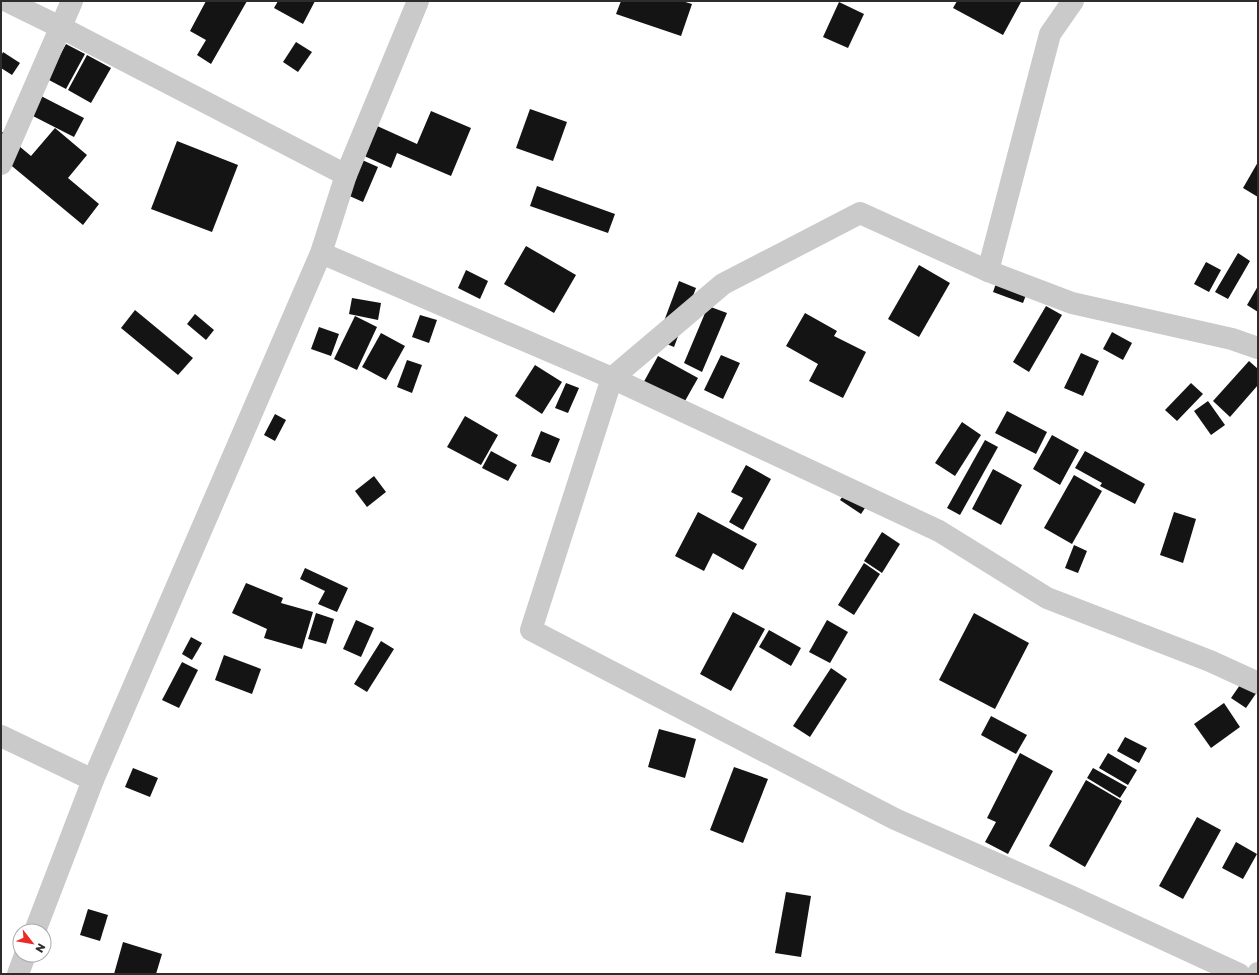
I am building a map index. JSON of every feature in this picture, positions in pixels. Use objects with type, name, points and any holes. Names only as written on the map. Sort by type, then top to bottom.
[{"type":"street","points":[[7,1],[346,175]]},
{"type":"street","points":[[1,164],[72,1]]},
{"type":"street","points":[[38,923],[94,780],[321,253],[346,175],[418,1]]},
{"type":"street","points":[[988,271],[1050,34],[1073,1]]},
{"type":"street","points":[[1239,974],[1063,893],[895,819],[531,630],[612,378],[723,284],[860,213],[988,271],[1072,303],[1232,339],[1258,348]]},
{"type":"street","points":[[321,253],[612,378],[939,531],[1047,598],[1210,661],[1258,683]]},
{"type":"street","points":[[1,736],[94,780]]},
{"type":"street","points":[[18,974],[22,963]]},
{"type":"building","points":[[206,1],[247,1],[211,64],[197,55],[206,40],[190,31]]},
{"type":"building","points":[[278,1],[315,1],[303,24],[274,8]]},
{"type":"building","points":[[621,1],[682,1],[692,4],[681,36],[616,14]]},
{"type":"building","points":[[957,1],[1021,2],[1003,35],[953,8]]},
{"type":"building","points":[[839,2],[864,14],[848,48],[823,37]]},
{"type":"building","points":[[296,42],[312,52],[298,72],[283,62]]},
{"type":"building","points":[[66,44],[85,54],[66,89],[47,79]]},
{"type":"building","points":[[3,52],[20,63],[12,75],[1,68],[1,56]]},
{"type":"building","points":[[87,55],[111,68],[91,103],[68,90]]},
{"type":"building","points":[[39,95],[84,118],[74,137],[29,114]]},
{"type":"building","points":[[530,109],[567,122],[553,161],[516,148]]},
{"type":"building","points":[[431,111],[471,128],[451,176],[397,153],[391,168],[362,155],[375,125],[417,144]]},
{"type":"building","points":[[55,128],[87,155],[68,178],[99,204],[83,225],[1,157],[1,131],[31,156]]},
{"type":"building","points":[[177,141],[238,165],[212,232],[151,209]]},
{"type":"building","points":[[360,159],[378,167],[363,202],[345,194]]},
{"type":"building","points":[[1258,162],[1258,197],[1243,188]]},
{"type":"building","points":[[537,186],[615,214],[608,233],[530,206]]},
{"type":"building","points":[[526,246],[576,275],[554,313],[504,284]]},
{"type":"building","points":[[1238,253],[1250,261],[1228,299],[1215,292]]},
{"type":"building","points":[[1206,262],[1221,270],[1209,292],[1194,284]]},
{"type":"building","points":[[919,265],[950,283],[919,337],[888,319]]},
{"type":"building","points":[[466,270],[488,281],[480,299],[458,288]]},
{"type":"building","points":[[999,275],[1029,287],[1023,303],[993,292]]},
{"type":"building","points":[[679,281],[696,288],[674,347],[657,340]]},
{"type":"building","points":[[1258,286],[1258,312],[1247,305]]},
{"type":"building","points":[[352,298],[381,303],[378,320],[349,314]]},
{"type":"building","points":[[708,306],[727,313],[702,372],[684,363]]},
{"type":"building","points":[[1046,306],[1062,315],[1029,372],[1013,362]]},
{"type":"building","points":[[135,310],[193,358],[178,375],[121,328]]},
{"type":"building","points":[[805,313],[837,331],[834,336],[866,352],[843,398],[809,381],[818,364],[786,346]]},
{"type":"building","points":[[195,314],[214,330],[206,340],[187,324]]},
{"type":"building","points":[[420,315],[437,320],[429,343],[412,337]]},
{"type":"building","points":[[355,316],[377,327],[357,370],[334,359]]},
{"type":"building","points":[[319,327],[339,334],[331,356],[311,349]]},
{"type":"building","points":[[1112,332],[1132,343],[1123,360],[1103,349]]},
{"type":"building","points":[[381,333],[405,346],[386,380],[362,367]]},
{"type":"building","points":[[1081,353],[1099,361],[1083,396],[1064,388]]},
{"type":"building","points":[[721,355],[740,363],[723,399],[704,390]]},
{"type":"building","points":[[658,356],[698,378],[681,408],[641,387]]},
{"type":"building","points":[[407,360],[422,365],[412,393],[397,387]]},
{"type":"building","points":[[1249,361],[1258,369],[1258,385],[1230,417],[1213,401]]},
{"type":"building","points":[[535,365],[562,382],[542,414],[515,396]]},
{"type":"building","points":[[566,383],[579,388],[568,413],[555,408]]},
{"type":"building","points":[[1191,383],[1203,394],[1177,421],[1165,410]]},
{"type":"building","points":[[1208,401],[1225,425],[1211,435],[1194,411]]},
{"type":"building","points":[[1007,411],[1047,432],[1036,454],[995,433]]},
{"type":"building","points":[[275,414],[286,420],[275,441],[264,435]]},
{"type":"building","points":[[465,416],[498,435],[481,465],[447,447]]},
{"type":"building","points":[[962,422],[981,435],[955,476],[935,463]]},
{"type":"building","points":[[541,431],[560,439],[550,463],[531,456]]},
{"type":"building","points":[[1052,435],[1079,450],[1060,485],[1033,469]]},
{"type":"building","points":[[985,440],[998,447],[960,515],[947,508]]},
{"type":"building","points":[[491,451],[517,465],[508,481],[482,468]]},
{"type":"building","points":[[1085,451],[1145,484],[1135,504],[1100,486],[1102,483],[1075,468]]},
{"type":"building","points":[[746,465],[771,479],[743,530],[729,522],[743,498],[731,492]]},
{"type":"building","points":[[993,469],[1022,485],[1001,525],[972,509]]},
{"type":"building","points":[[1074,475],[1102,491],[1072,544],[1044,528]]},
{"type":"building","points":[[374,476],[386,492],[367,507],[355,491]]},
{"type":"building","points":[[848,489],[869,502],[861,514],[840,500]]},
{"type":"building","points":[[698,512],[757,544],[743,570],[713,553],[704,571],[675,556]]},
{"type":"building","points":[[1174,512],[1196,519],[1183,563],[1160,555]]},
{"type":"building","points":[[882,532],[900,544],[882,573],[864,561]]},
{"type":"building","points":[[1074,545],[1087,551],[1078,573],[1065,568]]},
{"type":"building","points":[[864,563],[880,574],[854,615],[838,605]]},
{"type":"building","points":[[305,568],[348,588],[337,612],[318,604],[325,591],[300,579]]},
{"type":"building","points":[[246,583],[283,598],[281,603],[313,612],[302,649],[264,638],[267,629],[232,613]]},
{"type":"building","points":[[733,612],[765,629],[731,691],[700,674]]},
{"type":"building","points":[[316,613],[334,619],[326,644],[308,639]]},
{"type":"building","points":[[974,613],[1029,643],[995,709],[939,680]]},
{"type":"building","points":[[356,620],[374,628],[361,657],[343,649]]},
{"type":"building","points":[[827,620],[848,632],[830,663],[809,652]]},
{"type":"building","points":[[769,630],[801,648],[791,666],[759,647]]},
{"type":"building","points":[[191,637],[202,643],[192,660],[182,654]]},
{"type":"building","points":[[381,641],[394,649],[367,692],[354,684]]},
{"type":"building","points":[[224,655],[261,669],[252,694],[215,680]]},
{"type":"building","points":[[182,662],[198,670],[179,708],[162,700]]},
{"type":"building","points":[[831,668],[847,679],[810,737],[793,726]]},
{"type":"building","points":[[1242,682],[1257,692],[1246,708],[1231,698]]},
{"type":"building","points":[[1224,703],[1240,727],[1211,748],[1194,724]]},
{"type":"building","points":[[991,716],[1027,735],[1016,754],[981,735]]},
{"type":"building","points":[[659,729],[696,739],[685,778],[648,767]]},
{"type":"building","points":[[1125,737],[1147,748],[1139,763],[1117,751]]},
{"type":"building","points":[[1020,753],[1053,771],[1008,854],[985,842],[996,822],[987,818]]},
{"type":"building","points":[[1108,753],[1137,770],[1128,785],[1099,768]]},
{"type":"building","points":[[734,767],[768,779],[743,843],[710,830]]},
{"type":"building","points":[[133,768],[158,778],[150,797],[125,787]]},
{"type":"building","points":[[1093,768],[1127,787],[1120,798],[1087,778]]},
{"type":"building","points":[[1086,780],[1122,801],[1085,867],[1049,846]]},
{"type":"building","points":[[1197,817],[1221,830],[1183,899],[1159,886]]},
{"type":"building","points":[[1236,842],[1257,854],[1243,879],[1222,868]]},
{"type":"building","points":[[786,892],[811,896],[801,957],[775,953]]},
{"type":"building","points":[[88,909],[108,915],[100,941],[80,935]]},
{"type":"building","points":[[123,942],[162,954],[156,974],[114,974]]}]
